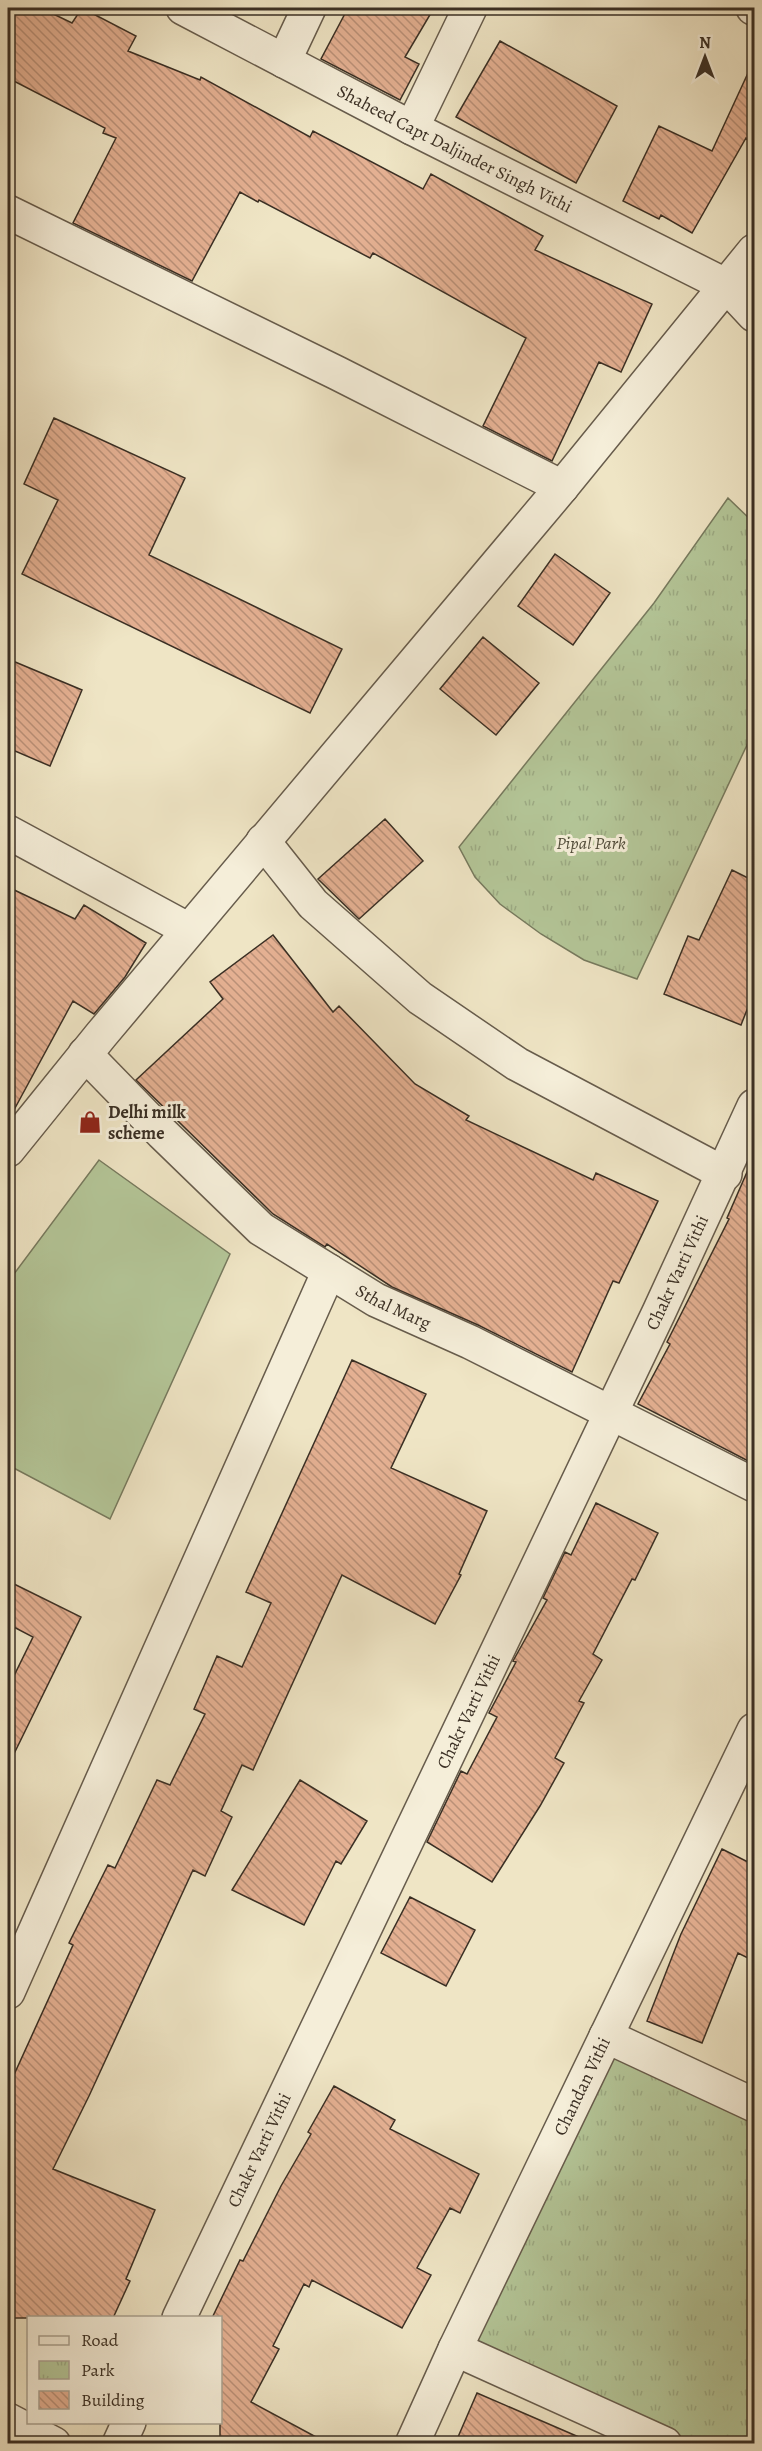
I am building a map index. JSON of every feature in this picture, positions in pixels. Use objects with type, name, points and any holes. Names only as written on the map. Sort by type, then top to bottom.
[{"type":"street","name":"Shaheed Capt Daljinder Singh Vithi","points":[[183,8],[412,128],[727,286]]},
{"type":"street","points":[[284,61],[309,8]]},
{"type":"street","points":[[412,128],[470,8]]},
{"type":"street","points":[[8,212],[562,486]]},
{"type":"street","points":[[9,1147],[562,486],[754,250]]},
{"type":"street","points":[[727,286],[754,315]]},
{"type":"street","points":[[8,832],[189,930]]},
{"type":"street","points":[[263,841],[313,904],[420,998],[517,1064],[725,1174]]},
{"type":"street","name":"Sthal Marg","points":[[85,1054],[261,1229],[376,1300],[470,1342],[754,1485]]},
{"type":"street","name":"Chakr Varti Vithi","points":[[180,2316],[725,1174],[754,1106]]},
{"type":"street","points":[[8,1992],[328,1271]]},
{"type":"street","name":"Chandan Vithi","points":[[412,2444],[455,2349],[606,2037],[743,1783],[754,1730]]},
{"type":"street","points":[[606,2037],[754,2104]]},
{"type":"street","points":[[455,2349],[665,2444]]},
{"type":"street","points":[[8,2420],[54,2444]]},
{"type":"street","points":[[119,2444],[128,2424]]},
{"type":"green space","name":"Pipal Park","points":[[728,498],[754,523],[754,730],[637,979],[584,960],[541,934],[500,904],[475,877],[459,847],[654,603]]},
{"type":"green space","points":[[99,1160],[230,1254],[110,1519],[8,1465],[8,1282]]},
{"type":"green space","points":[[606,2036],[754,2105],[754,2443],[665,2443],[455,2349]]},
{"type":"building","points":[[8,8],[41,8],[72,23],[82,8],[136,36],[128,51],[200,80],[201,77],[310,137],[313,131],[423,189],[431,174],[543,236],[535,250],[652,304],[621,372],[599,362],[552,461],[483,426],[526,338],[373,253],[370,258],[240,192],[192,281],[73,223],[116,138],[103,133],[105,128],[8,78]]},
{"type":"building","points":[[348,8],[434,8],[405,57],[419,64],[400,100],[321,59]]},
{"type":"building","points":[[500,41],[617,106],[576,183],[456,117]]},
{"type":"building","points":[[754,60],[754,142],[746,138],[692,233],[661,215],[659,219],[623,201],[659,126],[712,151]]},
{"type":"building","points":[[54,418],[185,478],[149,555],[342,649],[310,713],[22,574],[58,500],[24,484]]},
{"type":"building","points":[[555,554],[610,593],[573,645],[518,606]]},
{"type":"building","points":[[483,637],[539,683],[496,735],[440,689]]},
{"type":"building","points":[[8,659],[82,690],[50,766],[8,748]]},
{"type":"building","points":[[385,819],[423,861],[359,919],[318,879]]},
{"type":"building","points":[[732,870],[754,881],[754,992],[741,1025],[664,994],[688,936],[699,940]]},
{"type":"building","points":[[8,887],[75,919],[84,905],[146,943],[125,977],[94,1014],[73,1001],[8,1121]]},
{"type":"building","points":[[273,935],[333,1012],[339,1006],[415,1084],[469,1116],[466,1120],[593,1180],[596,1173],[658,1201],[619,1283],[613,1281],[572,1372],[478,1325],[392,1287],[327,1244],[325,1247],[273,1214],[136,1080],[223,999],[210,982]]},
{"type":"building","points":[[754,1156],[754,1464],[638,1404],[670,1344],[667,1342],[729,1219],[727,1218]]},
{"type":"building","points":[[352,1360],[426,1394],[391,1468],[487,1511],[459,1574],[461,1575],[435,1624],[342,1575],[253,1770],[242,1765],[221,1811],[232,1817],[205,1876],[193,1870],[53,2169],[155,2210],[126,2279],[130,2281],[114,2316],[8,2318],[8,2088],[73,1945],[69,1943],[108,1865],[115,1868],[157,1780],[170,1785],[205,1714],[194,1709],[217,1656],[242,1667],[271,1603],[246,1592]]},
{"type":"building","points":[[596,1503],[658,1533],[635,1580],[632,1579],[593,1654],[602,1660],[579,1701],[584,1703],[555,1758],[564,1763],[492,1882],[427,1842],[461,1771],[467,1774],[497,1717],[489,1713],[516,1662],[513,1661],[547,1600],[543,1598],[565,1552],[571,1555]]},
{"type":"building","points":[[8,1581],[81,1617],[8,1766],[8,1688],[33,1637],[8,1624]]},
{"type":"building","points":[[300,1780],[367,1821],[341,1864],[336,1861],[304,1925],[232,1890]]},
{"type":"building","points":[[722,1849],[754,1865],[754,1961],[738,1953],[702,2043],[647,2021],[681,1934]]},
{"type":"building","points":[[410,1897],[475,1930],[446,1986],[381,1953]]},
{"type":"building","points":[[334,2086],[395,2120],[390,2129],[479,2174],[460,2213],[450,2208],[417,2268],[431,2275],[402,2328],[312,2280],[309,2287],[304,2284],[273,2346],[279,2349],[251,2402],[329,2444],[220,2444],[222,2316],[213,2316],[240,2260],[243,2261],[281,2186],[311,2134],[308,2132]]},
{"type":"building","points":[[477,2393],[595,2444],[455,2444]]},
{"type":"place","name":"Delhi milk scheme","points":[[90,1122]]}]
